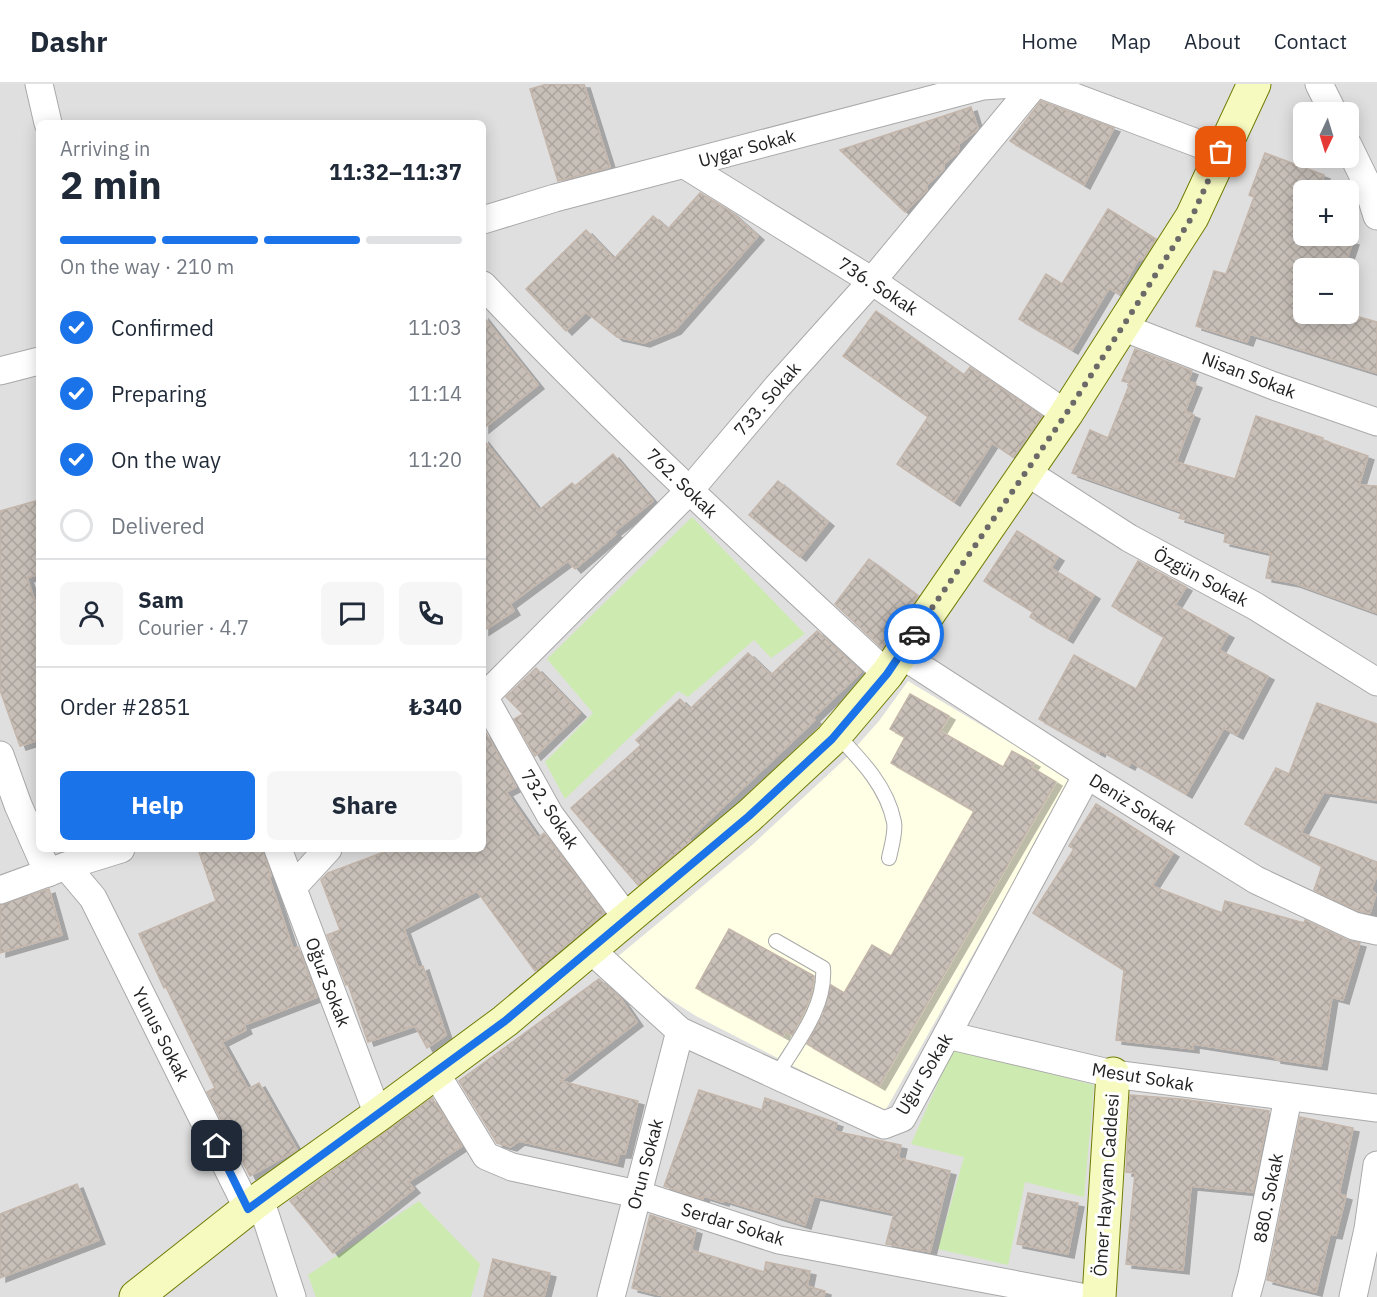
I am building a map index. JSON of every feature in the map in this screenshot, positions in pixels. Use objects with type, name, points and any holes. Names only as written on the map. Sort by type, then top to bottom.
[{"type":"street","points":[[39,84],[47,120]]},
{"type":"street","name":"Uygar Sokak","points":[[486,219],[555,198],[982,86],[1013,84]]},
{"type":"street","name":"733. Sokak","points":[[486,695],[689,491],[777,387],[872,281],[1035,84]]},
{"type":"street","points":[[1040,84],[1221,152]]},
{"type":"street","points":[[136,1297],[254,1204],[505,1021],[749,816],[836,734],[893,664],[1066,414],[1122,327],[1192,217],[1254,84]]},
{"type":"street","points":[[1319,84],[1328,102]]},
{"type":"street","name":"736. Sokak","points":[[684,165],[872,281],[1066,414]]},
{"type":"street","points":[[1359,168],[1377,216]]},
{"type":"street","name":"762. Sokak","points":[[486,288],[546,352],[689,491],[893,664]]},
{"type":"street","name":"Nisan Sokak","points":[[1122,327],[1274,386],[1377,422]]},
{"type":"street","points":[[0,371],[36,362]]},
{"type":"street","name":"Özgün Sokak","points":[[1025,471],[1129,538],[1255,606],[1377,682]]},
{"type":"street","name":"Deniz Sokak","points":[[893,664],[1087,775],[1256,880],[1354,926],[1377,931]]},
{"type":"street","name":"732. Sokak","points":[[486,701],[550,815],[627,918]]},
{"type":"street","name":"Yunus Sokak","points":[[0,754],[18,805],[36,835]]},
{"type":"street","name":"Uğur Sokak","points":[[591,950],[680,1030],[884,1125],[902,1118],[1087,775]]},
{"type":"street","name":"Yunus Sokak","points":[[47,852],[57,869],[93,898],[254,1204],[291,1297]]},
{"type":"street","points":[[0,890],[112,852]]},
{"type":"street","name":"Oğuz Sokak","points":[[279,852],[378,1115]]},
{"type":"street","points":[[293,887],[325,852]]},
{"type":"street","name":"Orun Sokak","points":[[611,1297],[680,1030]]},
{"type":"street","name":"Mesut Sokak","points":[[947,1035],[1113,1074],[1377,1108]]},
{"type":"street","name":"Serdar Sokak","points":[[435,1072],[486,1156],[512,1167],[637,1194],[779,1240],[1081,1297]]},
{"type":"street","name":"Ömer Hayyam Caddesi","points":[[1099,1297],[1113,1074]]},
{"type":"street","name":"880. Sokak","points":[[1245,1297],[1252,1275],[1288,1098]]},
{"type":"street","points":[[1353,1297],[1368,1229],[1377,1165]]},
{"type":"lane","points":[[836,734],[865,765],[883,791],[895,824],[889,858]]},
{"type":"lane","points":[[776,940],[823,968],[824,978],[813,1015],[777,1075]]},
{"type":"shaded area","points":[[0,84],[1377,84],[1377,1297],[0,1297]]},
{"type":"shaded area","points":[[908,681],[1071,779],[884,1113],[696,1016],[617,966],[616,958],[751,846],[846,758],[879,721]]},
{"type":"green space","points":[[692,517],[805,634],[771,658],[754,640],[688,697],[678,691],[565,799],[545,762],[593,713],[547,659]]},
{"type":"green space","points":[[953,1049],[1094,1085],[1084,1197],[1025,1182],[1008,1265],[938,1249],[964,1157],[911,1144]]},
{"type":"green space","points":[[419,1201],[480,1264],[471,1297],[316,1297],[308,1275]]},
{"type":"building","points":[[547,84],[584,84],[610,167],[558,181],[530,89]]},
{"type":"building","points":[[1041,101],[1114,128],[1084,185],[1010,141]]},
{"type":"building","points":[[971,107],[978,129],[959,144],[958,152],[944,164],[944,169],[927,185],[927,190],[905,212],[840,150]]},
{"type":"building","points":[[1265,153],[1293,163],[1293,168],[1305,168],[1324,175],[1322,180],[1293,180],[1293,246],[1351,246],[1347,258],[1293,258],[1293,324],[1359,324],[1359,317],[1377,322],[1377,373],[1250,334],[1247,342],[1196,326],[1214,271],[1226,274],[1254,197],[1249,195]]},
{"type":"building","points":[[700,193],[730,211],[758,236],[675,330],[644,343],[617,337],[586,312],[566,331],[526,289],[586,230],[614,259],[653,216],[668,229]]},
{"type":"building","points":[[1108,209],[1156,239],[1143,259],[1138,260],[1119,294],[1109,288],[1072,350],[1019,319],[1046,274],[1062,284]]},
{"type":"building","points":[[876,311],[964,375],[970,367],[1042,416],[1013,457],[992,443],[954,502],[897,464],[928,417],[843,356]]},
{"type":"building","points":[[486,320],[538,385],[486,427]]},
{"type":"building","points":[[1135,349],[1192,371],[1188,381],[1196,384],[1185,411],[1194,415],[1176,462],[1235,479],[1256,416],[1323,438],[1322,440],[1368,456],[1359,485],[1377,486],[1377,613],[1294,583],[1266,578],[1271,553],[1224,542],[1226,532],[1179,518],[1182,512],[1072,473],[1090,430],[1108,438],[1130,383],[1122,381]]},
{"type":"building","points":[[486,443],[539,510],[572,483],[575,486],[613,454],[653,501],[614,532],[616,534],[575,569],[568,561],[510,604],[514,611],[486,629]]},
{"type":"building","points":[[778,481],[828,522],[800,557],[749,515]]},
{"type":"building","points":[[36,501],[36,575],[27,578],[36,604],[36,741],[20,746],[0,690],[0,511]]},
{"type":"building","points":[[1017,531],[1058,557],[1051,568],[1094,595],[1067,639],[1030,617],[1033,612],[984,581]]},
{"type":"building","points":[[869,559],[918,596],[882,648],[835,604]]},
{"type":"building","points":[[1138,561],[1186,587],[1175,605],[1228,634],[1219,650],[1268,676],[1237,735],[1224,728],[1186,794],[1131,762],[1129,766],[1100,750],[1099,753],[1039,719],[1074,655],[1136,689],[1164,637],[1112,606]]},
{"type":"building","points":[[817,631],[861,672],[813,718],[815,720],[689,839],[691,841],[638,885],[571,808],[641,745],[636,740],[680,699],[690,709],[748,653],[771,675]]},
{"type":"building","points":[[536,668],[580,713],[535,756],[514,719],[523,714],[506,697]]},
{"type":"building","points":[[910,694],[949,716],[940,731],[1003,767],[1012,751],[1034,763],[1031,767],[1056,782],[879,1086],[807,1044],[823,1014],[831,985],[844,993],[872,945],[891,956],[974,811],[891,763],[905,737],[890,729]]},
{"type":"building","points":[[1317,703],[1377,724],[1377,800],[1324,792],[1301,833],[1377,862],[1377,875],[1371,890],[1376,894],[1370,913],[1359,911],[1314,890],[1322,866],[1245,824],[1276,768],[1289,774]]},
{"type":"building","points":[[486,733],[516,787],[506,792],[538,838],[544,833],[604,913],[535,971],[477,891],[404,929],[418,968],[423,966],[446,1035],[427,1048],[415,1026],[368,1042],[348,984],[346,985],[327,935],[340,930],[321,880],[328,873],[384,852],[486,852]]},
{"type":"building","points":[[1096,804],[1173,853],[1152,886],[1222,913],[1225,901],[1304,923],[1305,920],[1347,940],[1360,943],[1343,1000],[1332,997],[1321,1066],[1193,1044],[1193,1049],[1116,1040],[1124,970],[1033,913],[1074,849],[1069,846]]},
{"type":"building","points":[[199,852],[264,852],[271,876],[269,877],[293,949],[298,947],[317,997],[244,1025],[246,1030],[222,1042],[248,1089],[259,1083],[297,1150],[250,1176],[207,1092],[215,1088],[139,934],[216,901]]},
{"type":"building","points":[[49,889],[62,935],[0,953],[0,905]]},
{"type":"building","points":[[729,929],[814,976],[811,995],[792,1035],[785,1031],[783,1036],[696,988]]},
{"type":"building","points":[[599,979],[621,999],[637,1022],[561,1081],[638,1101],[625,1154],[619,1154],[617,1163],[519,1141],[511,1147],[497,1143],[459,1081]]},
{"type":"building","points":[[699,1090],[762,1110],[765,1098],[837,1123],[834,1131],[901,1145],[898,1158],[950,1171],[930,1252],[886,1244],[894,1213],[814,1196],[805,1225],[724,1200],[723,1202],[704,1196],[703,1199],[664,1186]]},
{"type":"building","points":[[1130,1095],[1181,1099],[1269,1111],[1253,1192],[1191,1186],[1183,1270],[1126,1264],[1135,1173],[1126,1172]]},
{"type":"building","points":[[432,1098],[462,1146],[408,1182],[414,1189],[333,1253],[290,1201]]},
{"type":"building","points":[[1300,1117],[1353,1128],[1339,1194],[1346,1196],[1336,1235],[1330,1234],[1316,1292],[1267,1280]]},
{"type":"building","points":[[77,1184],[99,1240],[0,1278],[0,1214]]},
{"type":"building","points":[[1028,1193],[1078,1203],[1068,1254],[1017,1244]]},
{"type":"building","points":[[650,1215],[696,1230],[691,1250],[764,1272],[766,1262],[810,1271],[807,1286],[825,1291],[824,1297],[668,1297],[632,1288]]},
{"type":"building","points":[[493,1259],[550,1273],[544,1297],[484,1297]]},
{"type":"way so far","points":[[914,634],[1066,414],[1134,309],[1192,217],[1221,152]]},
{"type":"route","points":[[217,1146],[248,1209],[260,1198],[378,1115],[505,1021],[749,816],[832,739],[887,674],[914,634]]}]
